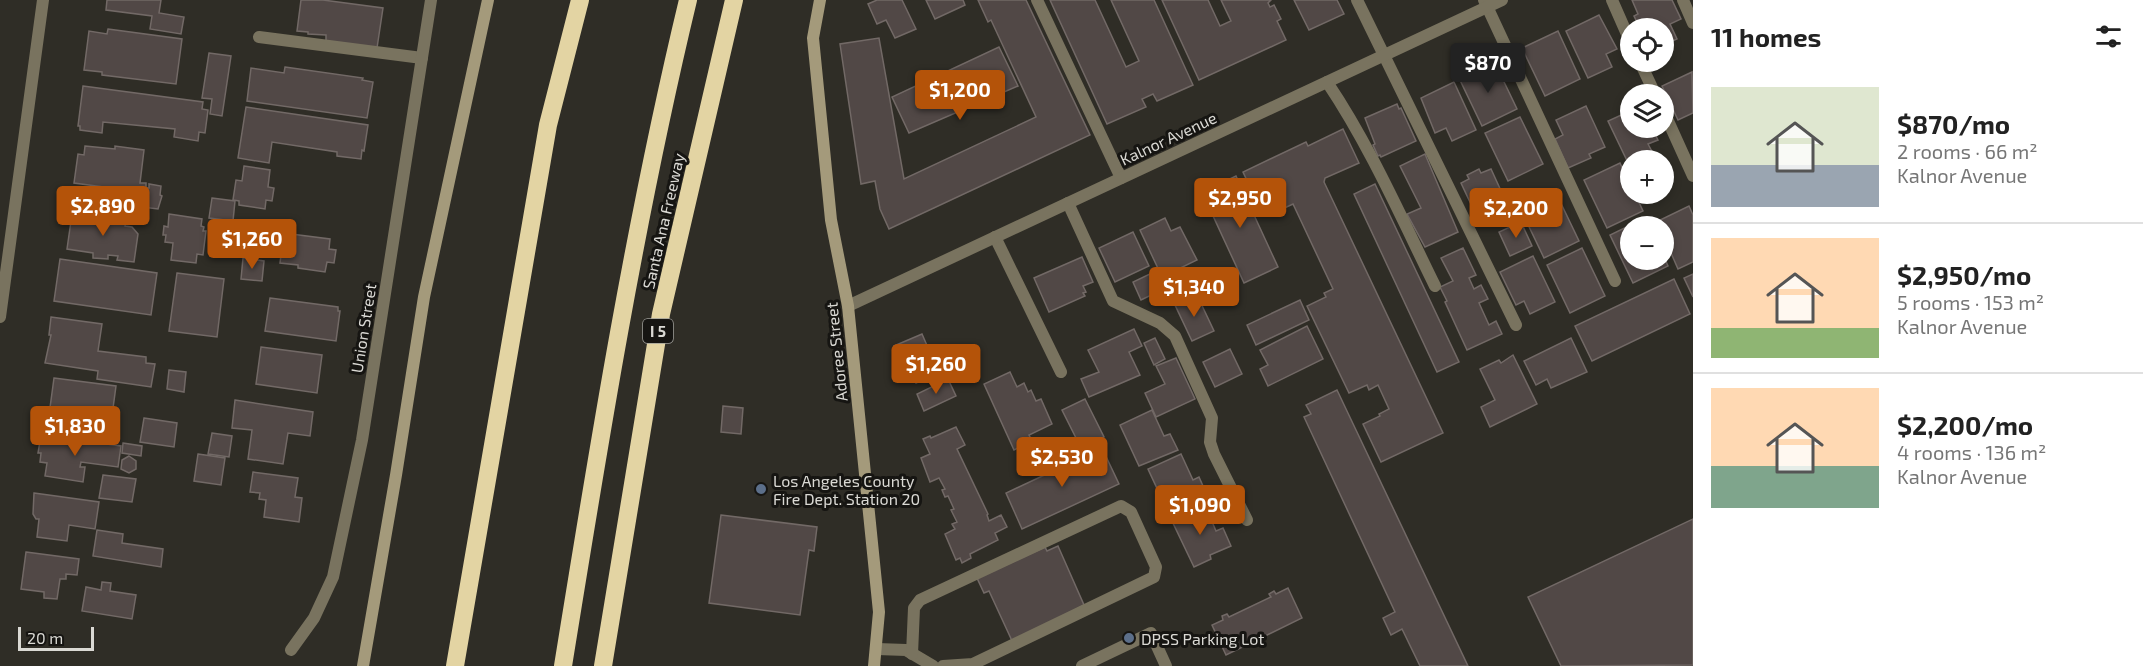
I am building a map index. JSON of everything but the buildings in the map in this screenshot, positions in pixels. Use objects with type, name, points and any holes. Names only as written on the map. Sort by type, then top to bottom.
[{"type":"highway","points":[[455,666],[548,125],[580,0]]},
{"type":"highway","points":[[563,666],[604,413],[632,259],[688,0]]},
{"type":"highway","name":"Santa Ana Freeway","points":[[603,666],[661,314],[734,0]]},
{"type":"main road","points":[[363,666],[424,297],[488,0]]},
{"type":"main road","name":"Adoree Street","points":[[820,0],[813,38],[831,220],[849,306],[879,612],[874,666]]},
{"type":"street","points":[[0,316],[44,0]]},
{"type":"street","name":"Union Street","points":[[291,650],[314,618],[333,577],[362,440],[431,0]]},
{"type":"street","points":[[1038,0],[1121,178]]},
{"type":"street","points":[[1357,0],[1516,325]]},
{"type":"street","name":"Kalnor Avenue","points":[[849,306],[1384,55],[1486,3],[1502,0]]},
{"type":"street","points":[[1612,0],[1620,18]]},
{"type":"street","points":[[1683,0],[1693,22]]},
{"type":"street","points":[[1486,3],[1615,281]]},
{"type":"street","points":[[259,37],[422,58]]},
{"type":"street","points":[[1327,82],[1349,114],[1435,286]]},
{"type":"street","points":[[1674,134],[1693,176]]},
{"type":"street","points":[[1068,203],[1113,301],[1160,323],[1175,336],[1212,418],[1210,442],[1214,454],[1247,520]]},
{"type":"street","points":[[995,237],[1061,372]]},
{"type":"street","points":[[912,654],[914,608],[920,600],[1121,506],[1131,512],[1156,567],[1154,577],[972,664],[943,666]]},
{"type":"street","points":[[1082,666],[1151,633],[1166,666]]},
{"type":"street","points":[[877,649],[906,650],[933,666]]},
{"type":"place","name":"Los Angeles County Fire Dept. Station 20","points":[[761,489]]},
{"type":"place","name":"DPSS Parking Lot","points":[[1129,638]]}]
